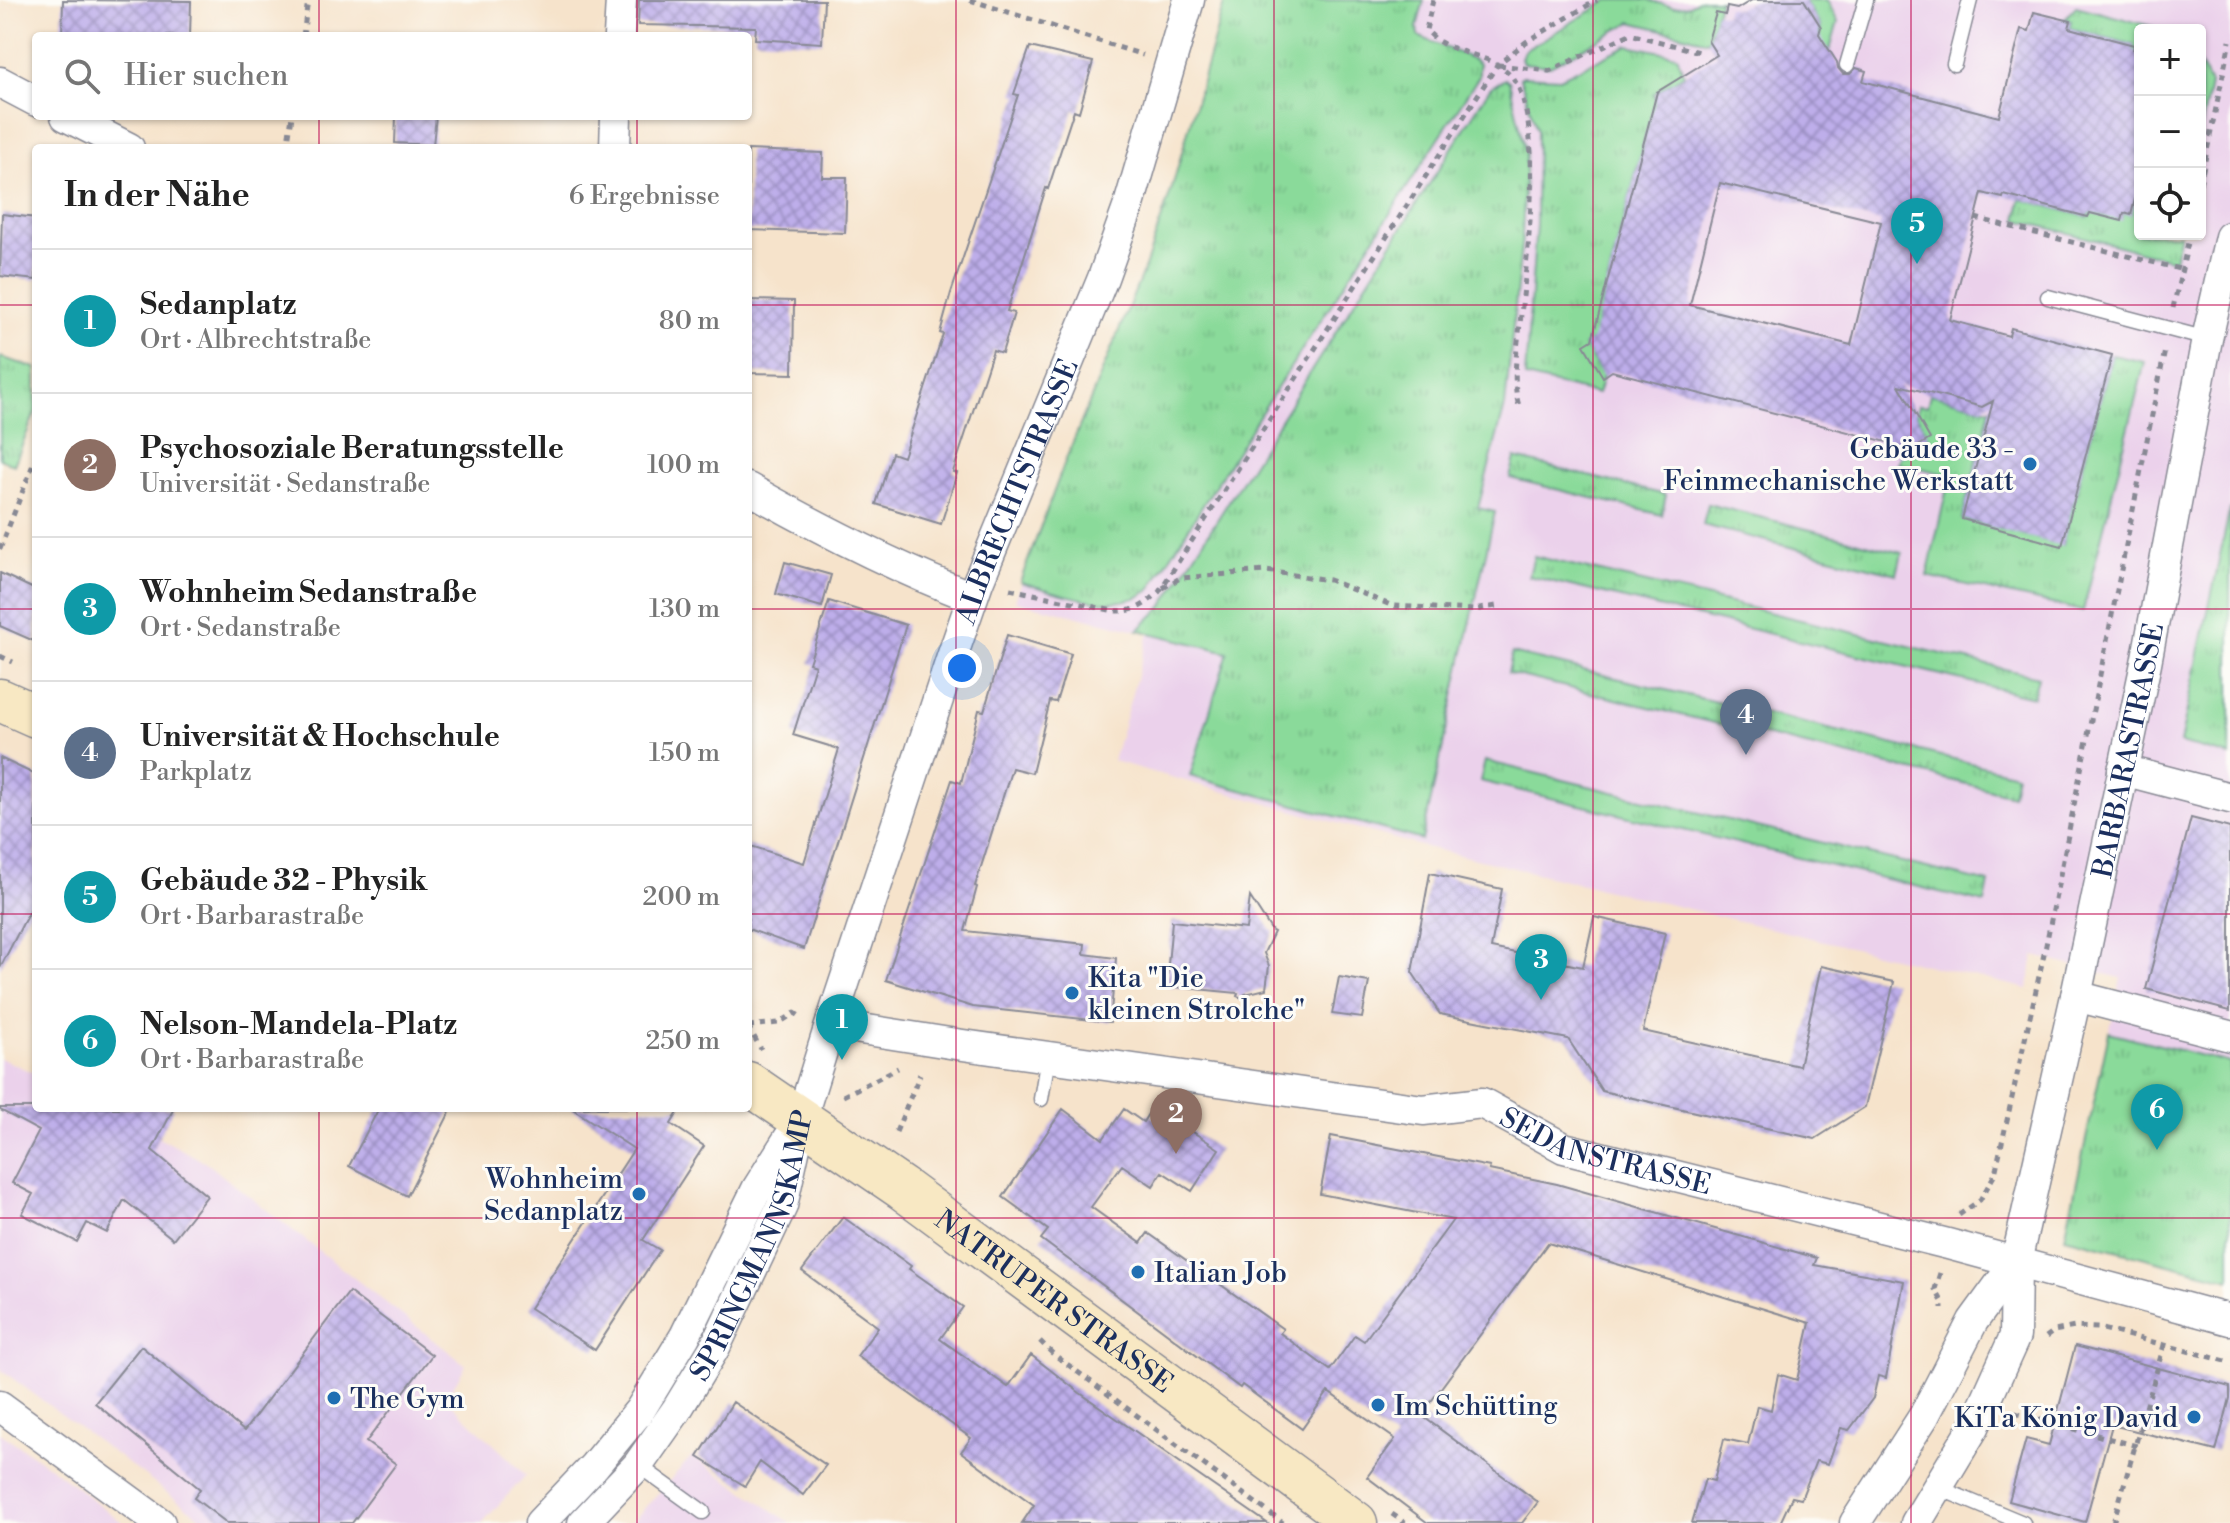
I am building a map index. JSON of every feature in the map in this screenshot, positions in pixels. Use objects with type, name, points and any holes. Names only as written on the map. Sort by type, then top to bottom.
[{"type":"street","points":[[619,32],[621,0]]},
{"type":"street","name":"ALBRECHTSTRASSE","points":[[801,1119],[975,589],[1103,278],[1129,205],[1189,0]]},
{"type":"street","points":[[0,82],[32,99]]},
{"type":"street","points":[[74,120],[121,144]]},
{"type":"street","points":[[615,144],[616,120]]},
{"type":"street","name":"BARBARASTRASSE","points":[[1916,1523],[1974,1427],[2015,1336],[2016,1262],[2076,996],[2230,237]]},
{"type":"street","points":[[752,490],[821,529],[932,581],[975,589]]},
{"type":"street","points":[[0,700],[32,714]]},
{"type":"street","points":[[2123,770],[2230,798]]},
{"type":"street","points":[[2076,996],[2230,1036]]},
{"type":"street","name":"SEDANSTRASSE","points":[[832,1019],[861,1029],[1423,1110],[1482,1103],[1564,1148],[1948,1244],[2230,1320]]},
{"type":"street","name":"NATRUPER STRASSE","points":[[752,1086],[1085,1321],[1356,1523]]},
{"type":"street","name":"SPRINGMANNSKAMP","points":[[583,1523],[638,1465],[715,1347],[782,1206],[801,1119]]},
{"type":"street","name":"SPRINGMANNSKAMP","points":[[540,1523],[594,1466],[640,1410],[685,1336],[757,1189],[801,1119]]},
{"type":"street","name":"BARBARASTRASSE","points":[[1855,1523],[1924,1416],[1973,1321],[2016,1262]]},
{"type":"street","points":[[0,1406],[160,1523]]},
{"type":"lane","points":[[1847,65],[1866,0]]},
{"type":"lane","points":[[1954,64],[1970,0]]},
{"type":"lane","points":[[2048,297],[2207,339]]},
{"type":"lane","points":[[1041,1099],[1048,1057]]},
{"type":"lane","points":[[638,1465],[703,1512]]},
{"type":"lane","points":[[1939,1488],[2023,1523]]},
{"type":"path","points":[[304,32],[308,0]]},
{"type":"path","points":[[970,0],[1170,64]]},
{"type":"path","points":[[1433,0],[1426,30],[1439,42],[1497,65],[1549,71],[1630,34],[1700,52]]},
{"type":"path","points":[[1162,589],[1497,65],[1526,42],[1597,0]]},
{"type":"path","points":[[2203,168],[2230,41]]},
{"type":"path","points":[[1497,65],[1515,80],[1528,123],[1531,151],[1530,225],[1516,372],[1515,397],[1520,409]]},
{"type":"path","points":[[288,144],[291,120]]},
{"type":"path","points":[[1975,218],[2221,279]]},
{"type":"path","points":[[1948,1244],[1956,1217],[1980,1200],[1995,1174],[2046,945],[2189,240]]},
{"type":"path","points":[[0,549],[32,467]]},
{"type":"path","points":[[975,589],[1130,612],[1144,606],[1180,578],[1266,571],[1329,580],[1393,606],[1474,610],[1496,606]]},
{"type":"path","points":[[752,1026],[779,1023],[795,1013]]},
{"type":"path","points":[[801,1119],[892,1071]]},
{"type":"path","points":[[896,1132],[920,1074]]},
{"type":"path","points":[[2039,1343],[2054,1331],[2075,1327],[2099,1328],[2230,1362]]},
{"type":"path","points":[[1033,1333],[1052,1353],[1283,1523]]},
{"type":"path","points":[[2113,1523],[2164,1345]]},
{"type":"path","points":[[2006,1410],[2137,1446]]},
{"type":"shaded area","points":[[1225,0],[2230,0],[2230,1280],[2065,1237],[2121,978],[2034,956],[2028,989],[1421,846],[1113,761],[1149,633],[1015,601],[1066,459],[1145,267],[1171,191]]},
{"type":"shaded area","points":[[0,1058],[32,1072],[32,1112],[111,1112],[205,1162],[466,1365],[446,1399],[526,1475],[482,1523],[208,1523],[0,1369]]},
{"type":"shaded area","points":[[0,1433],[46,1464],[123,1523],[0,1523]]},
{"type":"shaded area","points":[[692,1456],[791,1523],[631,1523]]},
{"type":"green space","points":[[1225,0],[1424,0],[1417,27],[1418,36],[1473,59],[1479,64],[1479,76],[1149,591],[1119,602],[1103,602],[1020,582],[1066,459],[1145,267],[1171,191]]},
{"type":"green space","points":[[1609,0],[1646,0],[1674,7],[1687,6],[1699,0],[1720,0],[1708,41],[1631,22],[1550,66],[1523,63],[1521,58],[1524,51]]},
{"type":"green space","points":[[1804,0],[1827,0],[1838,22],[1830,50],[1813,57],[1821,27]]},
{"type":"green space","points":[[2076,6],[2143,24],[2134,24],[2134,45],[2069,28],[2071,21],[2064,19]]},
{"type":"green space","points":[[1628,45],[1677,55],[1684,75],[1653,94],[1661,108],[1651,115],[1597,323],[1602,334],[1584,345],[1603,377],[1598,394],[1525,377],[1536,225],[1537,130],[1520,78],[1560,78]]},
{"type":"green space","points":[[2206,76],[2210,84],[2206,104]]},
{"type":"green space","points":[[1505,79],[1509,81],[1526,152],[1522,237],[1505,406],[1478,508],[1495,512],[1422,840],[1190,776],[1228,652],[1138,630],[1162,607],[1490,88]]},
{"type":"green space","points":[[2021,199],[2088,217],[2091,209],[2131,214],[2134,203],[2134,240],[2179,240],[2174,260],[2017,220]]},
{"type":"green space","points":[[2112,355],[2145,362],[2083,611],[1927,576],[1950,475],[1898,463],[1900,457],[1930,439],[1916,414],[1918,405],[1927,406],[1930,394],[1990,409],[1962,519],[2062,545]]},
{"type":"green space","points":[[0,357],[32,367],[32,421],[14,465],[0,459]]},
{"type":"green space","points":[[1515,458],[1666,495],[1662,515],[1510,478]]},
{"type":"green space","points":[[1708,504],[1902,553],[1897,574],[1703,525]]},
{"type":"green space","points":[[2230,508],[2230,756],[2180,743]]},
{"type":"green space","points":[[1534,556],[2038,677],[2033,697],[1529,576]]},
{"type":"green space","points":[[1512,653],[2016,774],[2012,795],[1508,673]]},
{"type":"green space","points":[[1485,761],[1989,883],[1985,903],[1480,781]]},
{"type":"green space","points":[[2109,1032],[2230,1063],[2230,1280],[2065,1237]]},
{"type":"building","points":[[63,0],[191,1],[190,32],[62,32]]},
{"type":"building","points":[[639,0],[824,0],[822,43],[755,39],[756,27],[638,25]]},
{"type":"building","points":[[1752,0],[1804,0],[1821,27],[1819,34],[1843,74],[1850,74],[1856,68],[1866,71],[1863,81],[1999,117],[2021,29],[2029,31],[2034,12],[2071,21],[2069,28],[2134,45],[2134,203],[2131,215],[2124,213],[2122,221],[2090,213],[2088,217],[2004,195],[2003,198],[1982,193],[1950,320],[2009,336],[2011,328],[2112,355],[2062,546],[1962,519],[1993,401],[1982,407],[1899,385],[1930,439],[1900,457],[1891,443],[1612,371],[1603,377],[1584,345],[1592,340],[1657,92],[1717,55],[1708,41],[1716,13],[1725,15],[1727,7],[1737,9]],"holes":[[[1720,183],[1881,222],[1851,345],[1690,305]]]},
{"type":"building","points":[[1030,47],[1093,62],[1079,112],[1074,110],[1046,188],[1007,311],[1014,313],[1002,353],[993,350],[953,472],[957,473],[941,524],[876,504],[892,453],[903,457],[943,334],[940,333],[951,293],[1018,95],[1014,94]]},
{"type":"building","points":[[396,120],[436,120],[433,144],[395,143]]},
{"type":"building","points":[[752,150],[823,153],[822,177],[847,177],[845,233],[752,230]]},
{"type":"building","points":[[2,214],[32,218],[32,280],[0,276]]},
{"type":"building","points":[[752,300],[794,301],[793,374],[752,373]]},
{"type":"building","points":[[785,562],[831,575],[822,607],[776,594]]},
{"type":"building","points":[[0,573],[32,588],[32,640],[0,626]]},
{"type":"building","points":[[829,601],[906,625],[804,949],[752,930],[752,846],[804,863],[839,749],[793,735],[815,665],[809,663]]},
{"type":"building","points":[[1007,635],[1071,654],[1056,702],[1050,701],[1032,773],[1012,768],[975,886],[965,931],[1085,944],[1084,954],[1116,958],[1110,1022],[973,1007],[886,980],[952,780],[961,783],[979,710],[984,711]]},
{"type":"building","points":[[0,758],[32,773],[32,906],[0,968]]},
{"type":"building","points":[[2191,818],[2230,828],[2230,1011],[2146,989]]},
{"type":"building","points":[[1430,873],[1502,889],[1491,948],[1583,967],[1594,917],[1665,933],[1643,1031],[1799,1066],[1821,966],[1894,982],[1865,1107],[1815,1139],[1602,1091],[1568,1039],[1440,1014],[1412,972]]},
{"type":"building","points":[[1250,897],[1274,932],[1264,953],[1269,966],[1266,989],[1245,994],[1243,998],[1237,996],[1238,993],[1166,986],[1172,921],[1246,929]]},
{"type":"building","points":[[1339,977],[1369,982],[1362,1018],[1332,1014]]},
{"type":"building","points":[[1063,1109],[1103,1139],[1124,1109],[1143,1122],[1148,1114],[1177,1133],[1182,1125],[1219,1149],[1192,1191],[1162,1172],[1153,1186],[1122,1165],[1091,1207],[1141,1243],[1148,1233],[1283,1329],[1280,1333],[1330,1370],[1355,1335],[1364,1341],[1453,1220],[1320,1194],[1331,1136],[1490,1167],[1489,1170],[1557,1184],[1817,1258],[1814,1265],[1904,1281],[1886,1378],[1878,1376],[1873,1398],[1849,1430],[1841,1428],[1828,1464],[1816,1461],[1801,1499],[1792,1497],[1780,1523],[1692,1523],[1705,1479],[1714,1481],[1724,1439],[1748,1444],[1757,1406],[1771,1410],[1778,1374],[1797,1380],[1810,1323],[1548,1243],[1421,1415],[1538,1502],[1522,1523],[1428,1523],[1367,1477],[1395,1439],[1328,1392],[1302,1429],[1242,1385],[1240,1388],[1041,1239],[1048,1230],[1003,1197]]},
{"type":"building","points":[[0,1110],[172,1112],[152,1150],[207,1196],[173,1239],[124,1200],[107,1233],[87,1223],[77,1242],[22,1214],[33,1194],[12,1183],[39,1131]]},
{"type":"building","points":[[377,1112],[450,1112],[407,1196],[349,1166]]},
{"type":"building","name":"Wohnheim Sedanplatz","points":[[577,1112],[678,1112],[671,1124],[704,1146],[643,1240],[660,1250],[595,1350],[530,1308],[634,1149]]},
{"type":"building","points":[[843,1217],[963,1307],[940,1339],[1008,1387],[1031,1355],[1080,1393],[1267,1523],[1022,1523],[1034,1505],[961,1452],[971,1438],[857,1356],[878,1327],[802,1271]]},
{"type":"building","name":"The Gym","points":[[349,1292],[432,1355],[366,1442],[396,1464],[352,1523],[227,1523],[194,1498],[200,1489],[95,1403],[141,1346],[244,1431]]},
{"type":"building","points":[[2075,1346],[2230,1387],[2216,1451],[2112,1425],[2085,1522],[2009,1501],[2026,1439],[2049,1445]]},
{"type":"building","points":[[733,1402],[826,1465],[803,1495],[760,1462],[745,1486],[698,1457]]},
{"type":"place","name":"Gebäude 32 - Physik","points":[[1917,264]]},
{"type":"place","name":"Gebäude 33 - Feinmechanische Werkstatt","points":[[2030,464]]},
{"type":"place","name":"Universität & Hochschule","points":[[1746,755]]},
{"type":"place","name":"Kita \"Die kleinen Strolche\"","points":[[1072,993]]},
{"type":"place","name":"Wohnheim Sedanstraße","points":[[1541,1000]]},
{"type":"place","name":"Sedanplatz","points":[[842,1060]]},
{"type":"place","name":"Nelson-Mandela-Platz","points":[[2157,1150]]},
{"type":"place","name":"Psychosoziale Beratungsstelle","points":[[1176,1154]]},
{"type":"place","name":"Wohnheim Sedanplatz","points":[[639,1194]]},
{"type":"place","name":"Italian Job","points":[[1138,1272]]},
{"type":"place","name":"The Gym","points":[[334,1398]]},
{"type":"place","name":"Im Schütting","points":[[1378,1405]]},
{"type":"place","name":"KiTa König David","points":[[2194,1417]]}]
